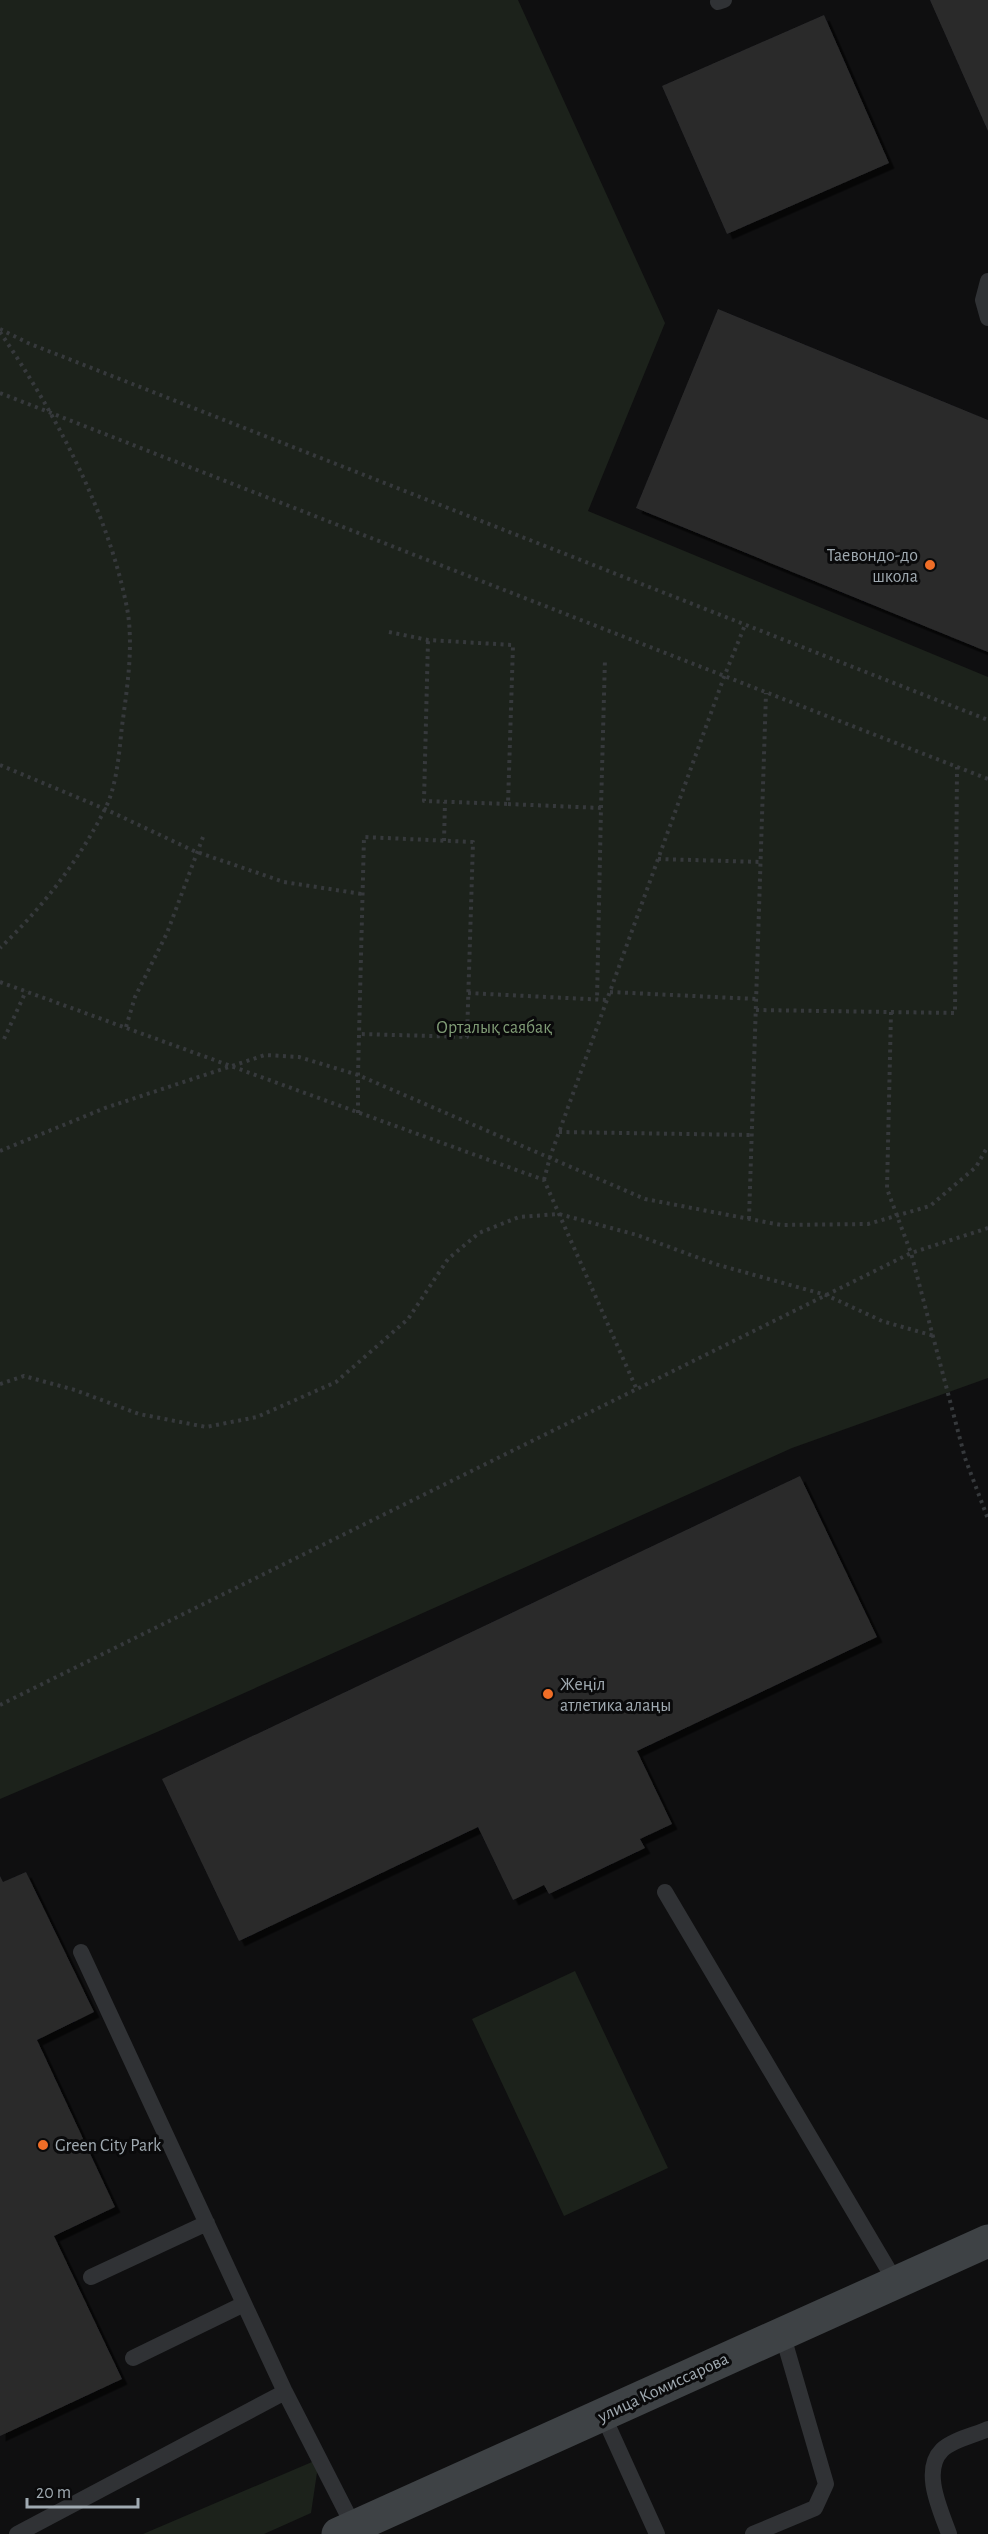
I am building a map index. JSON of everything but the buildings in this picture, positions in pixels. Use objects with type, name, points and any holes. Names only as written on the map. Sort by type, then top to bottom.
[{"type":"street","name":"улица Комиссарова","points":[[346,2530],[988,2241]]},
{"type":"lane","points":[[988,281],[983,300],[988,318]]},
{"type":"lane","points":[[664,1892],[896,2281]]},
{"type":"lane","points":[[81,1952],[285,2392],[346,2530]]},
{"type":"lane","points":[[92,2277],[207,2223]]},
{"type":"lane","points":[[133,2358],[244,2304]]},
{"type":"lane","points":[[753,2534],[815,2508],[826,2484],[782,2333]]},
{"type":"lane","points":[[17,2534],[285,2392]]},
{"type":"lane","points":[[603,2415],[657,2534]]},
{"type":"lane","points":[[949,2534],[936,2494],[933,2466],[942,2450],[988,2429]]},
{"type":"path","points":[[0,331],[25,369],[80,469],[105,533],[128,609],[129,659],[118,759],[105,809],[57,885],[0,948]]},
{"type":"path","points":[[0,331],[988,720]]},
{"type":"path","points":[[0,393],[988,779]]},
{"type":"path","points":[[637,1390],[544,1180],[559,1132],[724,677],[745,625]]},
{"type":"path","points":[[389,632],[428,640],[513,645],[508,804]]},
{"type":"path","points":[[428,640],[424,801],[601,808]]},
{"type":"path","points":[[597,1000],[605,657]]},
{"type":"path","points":[[749,1219],[766,693]]},
{"type":"path","points":[[0,765],[105,809],[198,852],[285,882],[362,894]]},
{"type":"path","points":[[756,1010],[956,1013],[957,767]]},
{"type":"path","points":[[444,841],[445,802]]},
{"type":"path","points":[[125,1027],[135,997],[167,933],[203,837]]},
{"type":"path","points":[[358,1113],[358,1076],[362,894],[364,837],[473,842],[467,1037],[359,1034]]},
{"type":"path","points":[[658,859],[761,862]]},
{"type":"path","points":[[0,982],[544,1180]]},
{"type":"path","points":[[4,1039],[26,991]]},
{"type":"path","points":[[610,992],[756,999]]},
{"type":"path","points":[[468,993],[607,1000]]},
{"type":"path","points":[[891,1012],[888,1189],[911,1253],[965,1458],[988,1519]]},
{"type":"path","points":[[0,1151],[105,1108],[226,1066],[265,1055],[299,1057],[358,1076],[645,1199],[781,1225],[868,1224],[930,1206],[976,1167],[988,1146]]},
{"type":"path","points":[[559,1132],[752,1135]]},
{"type":"path","points":[[0,1384],[24,1376],[75,1390],[139,1414],[206,1427],[257,1417],[336,1382],[408,1319],[448,1259],[479,1233],[519,1217],[559,1214],[637,1235],[715,1264],[826,1295],[882,1321],[934,1336]]},
{"type":"path","points":[[0,1705],[911,1253],[988,1228]]},
{"type":"green space","name":"Орталық саябақ","points":[[0,0],[518,0],[665,323],[588,511],[988,677],[988,1378],[792,1448],[157,1732],[0,1799]]},
{"type":"green space","points":[[575,1971],[668,2168],[564,2216],[472,2019]]},
{"type":"green space","points":[[319,2459],[311,2513],[264,2534],[143,2534]]},
{"type":"place","name":"Таевондо-до школа","points":[[930,565]]},
{"type":"place","name":"Жеңіл атлетика алаңы","points":[[548,1694]]},
{"type":"place","name":"Green City Park","points":[[43,2145]]}]
